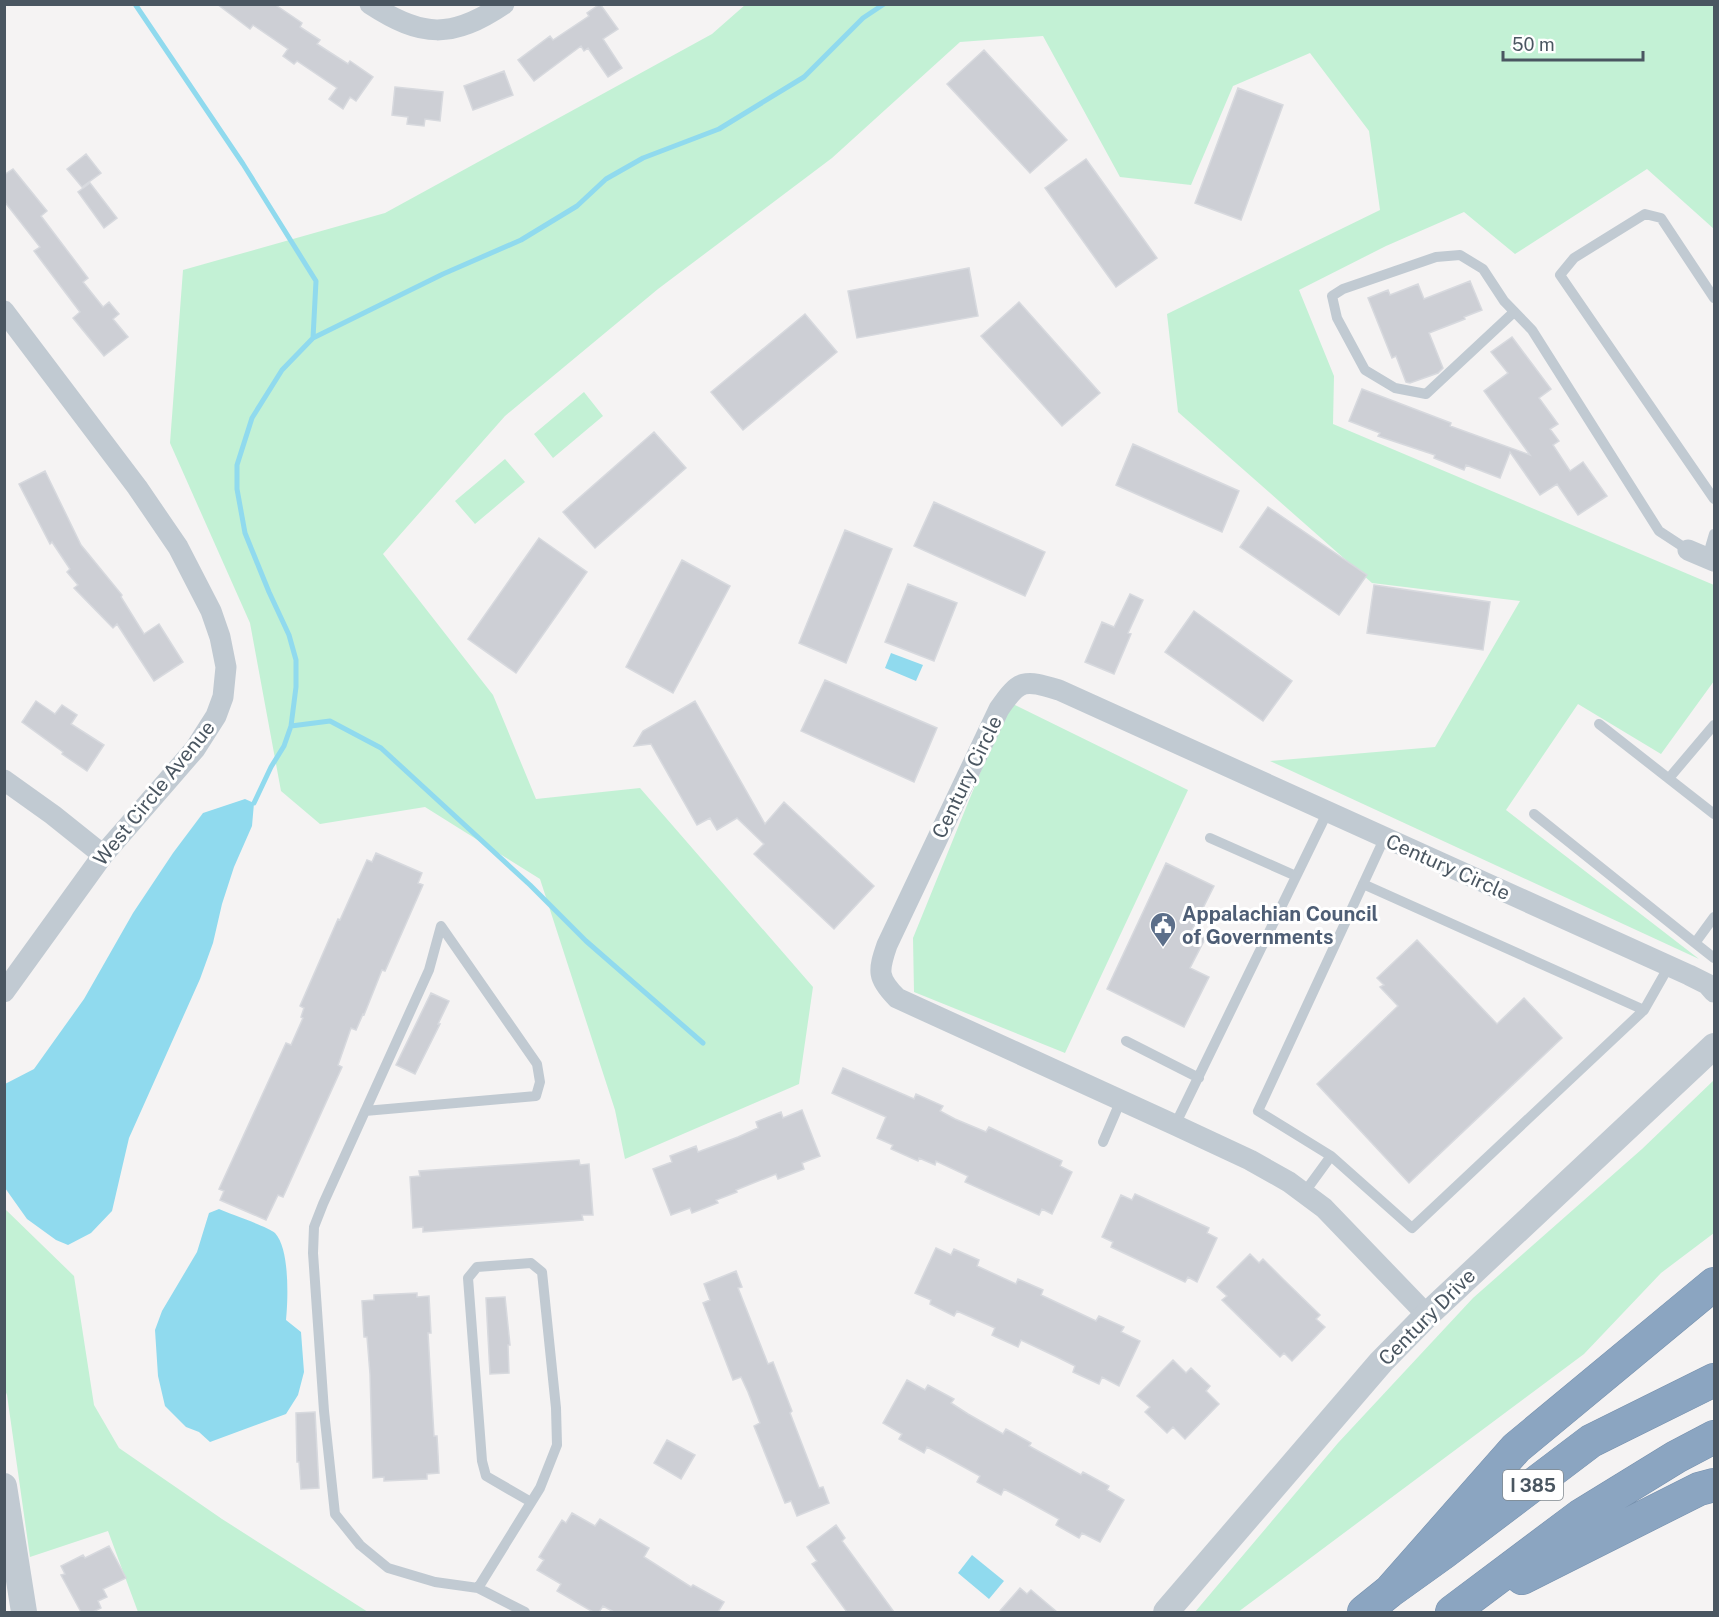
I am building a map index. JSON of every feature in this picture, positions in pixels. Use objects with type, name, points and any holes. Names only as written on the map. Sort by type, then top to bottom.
[{"type":"highway","points":[[1390,1591],[1516,1448],[1714,1284]]},
{"type":"highway","name":"I 385","points":[[1364,1612],[1591,1441],[1714,1380]]},
{"type":"highway","name":"I 385","points":[[1453,1612],[1580,1516],[1676,1457],[1714,1437]]},
{"type":"highway","points":[[1453,1612],[1699,1489],[1714,1485]]},
{"type":"street","points":[[370,4],[394,20],[417,29],[438,30],[474,22],[504,4]]},
{"type":"street","name":"West Circle Avenue","points":[[4,311],[137,487],[178,547],[211,611],[224,653],[226,682],[216,717],[195,749],[103,855],[4,992]]},
{"type":"street","name":"Century Circle","points":[[1427,1315],[1324,1208],[1289,1182],[1250,1160],[897,998],[885,986],[880,977],[880,963],[887,945],[999,709],[1011,692],[1022,684],[1034,683],[1059,690],[1669,966],[1707,984],[1714,992]]},
{"type":"street","points":[[4,780],[103,855]]},
{"type":"street","name":"Century Drive","points":[[1166,1612],[1381,1362],[1427,1315],[1714,1046]]},
{"type":"street","points":[[4,1486],[24,1612]]},
{"type":"lane","points":[[1714,298],[1661,218],[1645,214],[1574,258],[1560,275],[1564,285],[1714,499]]},
{"type":"lane","points":[[1514,312],[1426,394],[1395,388],[1365,370],[1337,318],[1332,296],[1343,289],[1436,257],[1460,255],[1483,268],[1504,301],[1532,330],[1659,531],[1703,556],[1714,534]]},
{"type":"lane","points":[[1599,724],[1670,777],[1714,814]]},
{"type":"lane","points":[[1670,777],[1714,725]]},
{"type":"lane","points":[[1175,1125],[1327,813]]},
{"type":"lane","points":[[1534,814],[1714,958]]},
{"type":"lane","points":[[1210,838],[1296,876]]},
{"type":"lane","points":[[1384,839],[1258,1112],[1331,1156],[1412,1228],[1644,1010],[1669,966]]},
{"type":"lane","points":[[1363,884],[1644,1010]]},
{"type":"lane","points":[[1695,943],[1714,917]]},
{"type":"lane","points":[[365,1110],[536,1096],[540,1082],[537,1064],[441,926],[429,970],[365,1110],[314,1227],[313,1253],[324,1411],[335,1514],[360,1545],[388,1568],[435,1582],[478,1588],[525,1612]]},
{"type":"lane","points":[[1126,1041],[1199,1077]]},
{"type":"lane","points":[[1103,1142],[1121,1100]]},
{"type":"lane","points":[[1304,1193],[1331,1156]]},
{"type":"lane","points":[[478,1588],[540,1488],[556,1445],[556,1408],[542,1272],[531,1263],[477,1268],[468,1278],[482,1461],[486,1476],[531,1502]]},
{"type":"green space","points":[[745,5],[1714,5],[1714,229],[1647,169],[1515,254],[1464,212],[1386,246],[1299,290],[1334,376],[1333,424],[1714,585],[1714,681],[1661,754],[1578,704],[1506,810],[1699,959],[1270,761],[1435,747],[1520,601],[1372,583],[1178,412],[1167,314],[1380,210],[1369,131],[1310,53],[1233,86],[1191,185],[1120,177],[1043,36],[960,42],[832,158],[658,289],[505,416],[383,554],[493,695],[536,799],[640,788],[813,987],[799,1084],[625,1159],[615,1110],[540,879],[425,807],[320,824],[281,791],[250,623],[170,443],[183,270],[385,213],[712,34]]},
{"type":"green space","points":[[584,392],[603,416],[553,458],[534,434]]},
{"type":"green space","points":[[505,459],[525,482],[475,524],[455,501]]},
{"type":"green space","points":[[1009,702],[1188,790],[1065,1053],[914,992],[913,938]]},
{"type":"green space","points":[[1714,1080],[1714,1233],[1661,1273],[1584,1354],[1238,1612],[1195,1612],[1338,1443],[1473,1298],[1642,1149]]},
{"type":"green space","points":[[4,1208],[74,1276],[94,1405],[119,1448],[222,1519],[368,1612],[138,1612],[108,1531],[30,1557],[5,1390]]},
{"type":"water","points":[[891,653],[923,665],[916,681],[885,668]]},
{"type":"water","points":[[245,799],[254,803],[252,826],[234,867],[213,943],[200,979],[129,1138],[112,1211],[91,1233],[68,1245],[56,1240],[27,1219],[5,1188],[5,1084],[34,1069],[84,999],[133,913],[203,813]]},
{"type":"water","points":[[219,1209],[271,1230],[280,1241],[287,1275],[286,1320],[301,1332],[304,1372],[298,1395],[286,1414],[210,1442],[199,1432],[186,1427],[165,1406],[158,1376],[155,1330],[162,1311],[197,1252],[209,1213]]},
{"type":"water","points":[[972,1555],[1004,1581],[989,1599],[958,1573]]},
{"type":"building","points":[[217,4],[274,4],[302,23],[300,27],[320,40],[317,44],[348,64],[350,61],[373,77],[356,101],[350,97],[343,109],[329,99],[337,88],[297,61],[294,64],[283,56],[288,49],[253,25],[250,29]]},
{"type":"building","points":[[600,4],[618,29],[603,39],[622,68],[608,77],[588,48],[584,51],[581,46],[534,81],[518,60],[550,36],[553,40],[589,16],[587,13]]},
{"type":"building","points":[[984,50],[1067,140],[1030,173],[947,84]]},
{"type":"building","points":[[504,71],[513,95],[473,110],[464,86]]},
{"type":"building","points":[[395,87],[443,92],[440,121],[425,119],[424,126],[407,124],[408,117],[392,115]]},
{"type":"building","points":[[1238,88],[1283,105],[1241,220],[1195,203]]},
{"type":"building","points":[[86,154],[101,173],[82,187],[67,169]]},
{"type":"building","points":[[1086,159],[1157,258],[1116,287],[1045,188]]},
{"type":"building","points":[[13,169],[47,211],[41,216],[88,278],[83,282],[103,307],[109,302],[119,314],[113,319],[128,337],[104,356],[73,318],[80,312],[34,251],[40,247],[4,201],[4,175]]},
{"type":"building","points":[[90,183],[117,218],[104,228],[78,192]]},
{"type":"building","points":[[969,268],[978,316],[857,338],[848,291]]},
{"type":"building","points":[[1470,281],[1482,310],[1429,333],[1443,368],[1438,373],[1410,383],[1406,382],[1396,356],[1392,358],[1368,298],[1388,290],[1390,295],[1418,284],[1424,299]]},
{"type":"building","points":[[1019,302],[1100,393],[1062,426],[981,336]]},
{"type":"building","points":[[805,314],[837,352],[743,430],[711,392]]},
{"type":"building","points":[[1512,337],[1551,389],[1539,398],[1558,424],[1550,429],[1559,441],[1553,445],[1570,471],[1583,462],[1607,496],[1578,515],[1557,484],[1540,495],[1510,452],[1500,478],[1466,465],[1464,470],[1434,458],[1435,455],[1378,436],[1380,433],[1349,421],[1362,389],[1451,423],[1450,426],[1530,455],[1484,391],[1508,373],[1491,352]]},
{"type":"building","points":[[654,432],[686,468],[595,548],[563,512]]},
{"type":"building","points":[[1133,444],[1239,491],[1222,532],[1116,485]]},
{"type":"building","points":[[45,471],[81,545],[122,595],[121,597],[144,634],[159,624],[183,662],[154,681],[117,624],[113,628],[74,588],[78,585],[67,572],[70,569],[52,542],[50,544],[19,484]]},
{"type":"building","points":[[934,502],[1045,552],[1025,596],[914,546]]},
{"type":"building","points":[[1268,507],[1367,575],[1339,615],[1240,547]]},
{"type":"building","points":[[845,530],[892,549],[846,663],[799,643]]},
{"type":"building","points":[[539,538],[587,572],[516,673],[468,639]]},
{"type":"building","points":[[682,560],[730,586],[673,693],[626,667]]},
{"type":"building","points":[[908,584],[957,603],[934,661],[885,642]]},
{"type":"building","points":[[1374,585],[1490,602],[1483,650],[1367,633]]},
{"type":"building","points":[[1130,594],[1143,600],[1128,633],[1131,634],[1114,674],[1085,662],[1102,622],[1114,627]]},
{"type":"building","points":[[1194,611],[1292,681],[1263,721],[1165,652]]},
{"type":"building","points":[[825,680],[937,728],[914,782],[801,731]]},
{"type":"building","points":[[36,701],[55,714],[62,705],[77,715],[71,724],[104,745],[87,771],[22,722]]},
{"type":"building","points":[[695,701],[765,824],[784,802],[874,886],[834,929],[754,854],[764,844],[737,818],[717,830],[710,818],[697,825],[651,744],[634,746],[643,731]]},
{"type":"building","points":[[376,853],[422,873],[418,883],[423,885],[385,971],[382,970],[364,1015],[356,1030],[351,1028],[338,1065],[342,1067],[283,1197],[278,1195],[266,1220],[220,1200],[224,1191],[219,1189],[286,1043],[291,1045],[303,1018],[301,1017],[304,1008],[300,1006],[338,919],[340,920],[367,860],[372,862]]},
{"type":"building","name":"Appalachian Council of Governments","points":[[1166,863],[1214,886],[1192,930],[1206,937],[1190,968],[1209,977],[1184,1027],[1107,989]]},
{"type":"building","points":[[1417,940],[1497,1024],[1524,998],[1562,1038],[1409,1183],[1317,1084],[1398,1006],[1380,987],[1384,985],[1377,978]]},
{"type":"building","points":[[431,993],[449,1001],[415,1074],[396,1065]]},
{"type":"building","points":[[843,1068],[914,1099],[916,1094],[943,1106],[940,1111],[955,1119],[986,1132],[989,1127],[1062,1161],[1060,1166],[1072,1172],[1052,1214],[1042,1209],[1039,1215],[965,1182],[968,1176],[936,1161],[935,1165],[919,1158],[918,1161],[891,1149],[893,1145],[877,1138],[886,1117],[832,1093]]},
{"type":"building","points":[[802,1110],[820,1156],[802,1163],[804,1169],[778,1179],[776,1174],[736,1190],[737,1192],[716,1200],[718,1203],[692,1213],[690,1208],[671,1215],[653,1169],[672,1162],[670,1156],[696,1146],[698,1152],[738,1137],[758,1128],[756,1122],[781,1112],[783,1118]]},
{"type":"building","points":[[579,1160],[580,1165],[589,1164],[593,1215],[582,1215],[583,1220],[423,1232],[423,1227],[413,1228],[410,1177],[420,1176],[419,1171]]},
{"type":"building","points":[[1135,1194],[1209,1228],[1207,1233],[1217,1238],[1197,1282],[1188,1277],[1185,1282],[1111,1247],[1113,1242],[1102,1237],[1121,1195],[1132,1200]]},
{"type":"building","points":[[936,1248],[951,1255],[954,1249],[979,1260],[977,1266],[1016,1284],[1018,1279],[1043,1290],[1041,1295],[1096,1321],[1099,1316],[1124,1327],[1121,1332],[1140,1341],[1119,1386],[1102,1377],[1099,1384],[1073,1372],[1075,1366],[1057,1357],[1021,1340],[1018,1347],[992,1335],[995,1328],[957,1311],[954,1316],[930,1304],[931,1300],[915,1293]]},
{"type":"building","points":[[1250,1254],[1259,1263],[1263,1259],[1320,1315],[1316,1319],[1325,1327],[1292,1361],[1284,1353],[1280,1357],[1222,1300],[1227,1296],[1217,1287]]},
{"type":"building","points":[[736,1271],[742,1287],[738,1288],[768,1364],[773,1362],[819,1488],[823,1487],[829,1503],[797,1516],[791,1501],[785,1503],[754,1426],[760,1423],[748,1392],[741,1377],[733,1380],[703,1303],[710,1300],[704,1284]]},
{"type":"building","points":[[417,1293],[417,1297],[429,1296],[431,1333],[428,1333],[434,1436],[437,1436],[439,1473],[427,1474],[427,1479],[384,1481],[384,1477],[373,1478],[370,1374],[367,1337],[364,1337],[362,1301],[374,1300],[374,1295]]},
{"type":"building","points":[[505,1297],[510,1345],[508,1345],[509,1373],[490,1374],[486,1298]]},
{"type":"building","points":[[1173,1360],[1186,1373],[1191,1368],[1210,1386],[1206,1391],[1219,1404],[1185,1439],[1173,1427],[1167,1433],[1145,1412],[1150,1407],[1137,1396]]},
{"type":"building","points":[[907,1380],[925,1390],[928,1385],[954,1399],[951,1403],[1003,1434],[1006,1429],[1031,1443],[1029,1446],[1081,1475],[1083,1472],[1109,1486],[1107,1490],[1124,1500],[1100,1542],[1082,1533],[1079,1538],[1056,1525],[1059,1519],[1021,1498],[1004,1489],[1001,1495],[977,1482],[980,1476],[944,1456],[927,1447],[924,1453],[899,1439],[902,1434],[883,1423]]},
{"type":"building","points":[[315,1412],[319,1488],[301,1489],[299,1462],[297,1462],[296,1413]]},
{"type":"building","points":[[667,1440],[695,1455],[681,1479],[654,1463]]},
{"type":"building","points":[[572,1513],[595,1526],[600,1519],[649,1548],[644,1557],[691,1587],[693,1585],[724,1602],[718,1612],[614,1612],[603,1606],[599,1612],[593,1612],[557,1591],[561,1584],[537,1570],[544,1560],[539,1557],[562,1520],[566,1523]]},
{"type":"building","points":[[836,1525],[845,1538],[842,1541],[894,1612],[847,1612],[812,1564],[817,1561],[807,1547]]},
{"type":"building","points":[[109,1546],[126,1578],[103,1589],[107,1597],[98,1601],[101,1608],[93,1612],[81,1612],[61,1575],[65,1574],[61,1566],[83,1555],[85,1558]]},
{"type":"building","points":[[1020,1588],[1027,1594],[1031,1590],[1057,1612],[999,1612]]},
{"type":"waterway","points":[[135,4],[243,164],[316,281],[313,338]]},
{"type":"waterway","points":[[254,803],[284,746],[291,726],[296,687],[296,660],[289,635],[245,533],[237,489],[237,465],[252,418],[282,370],[313,338],[443,274],[521,240],[577,206],[606,179],[643,158],[719,129],[804,77],[863,18],[884,4]]},
{"type":"waterway","points":[[291,726],[330,721],[381,748],[530,885],[586,941],[703,1043]]},
{"type":"place","name":"Appalachian Council of Governments","points":[[1163,948]]}]
